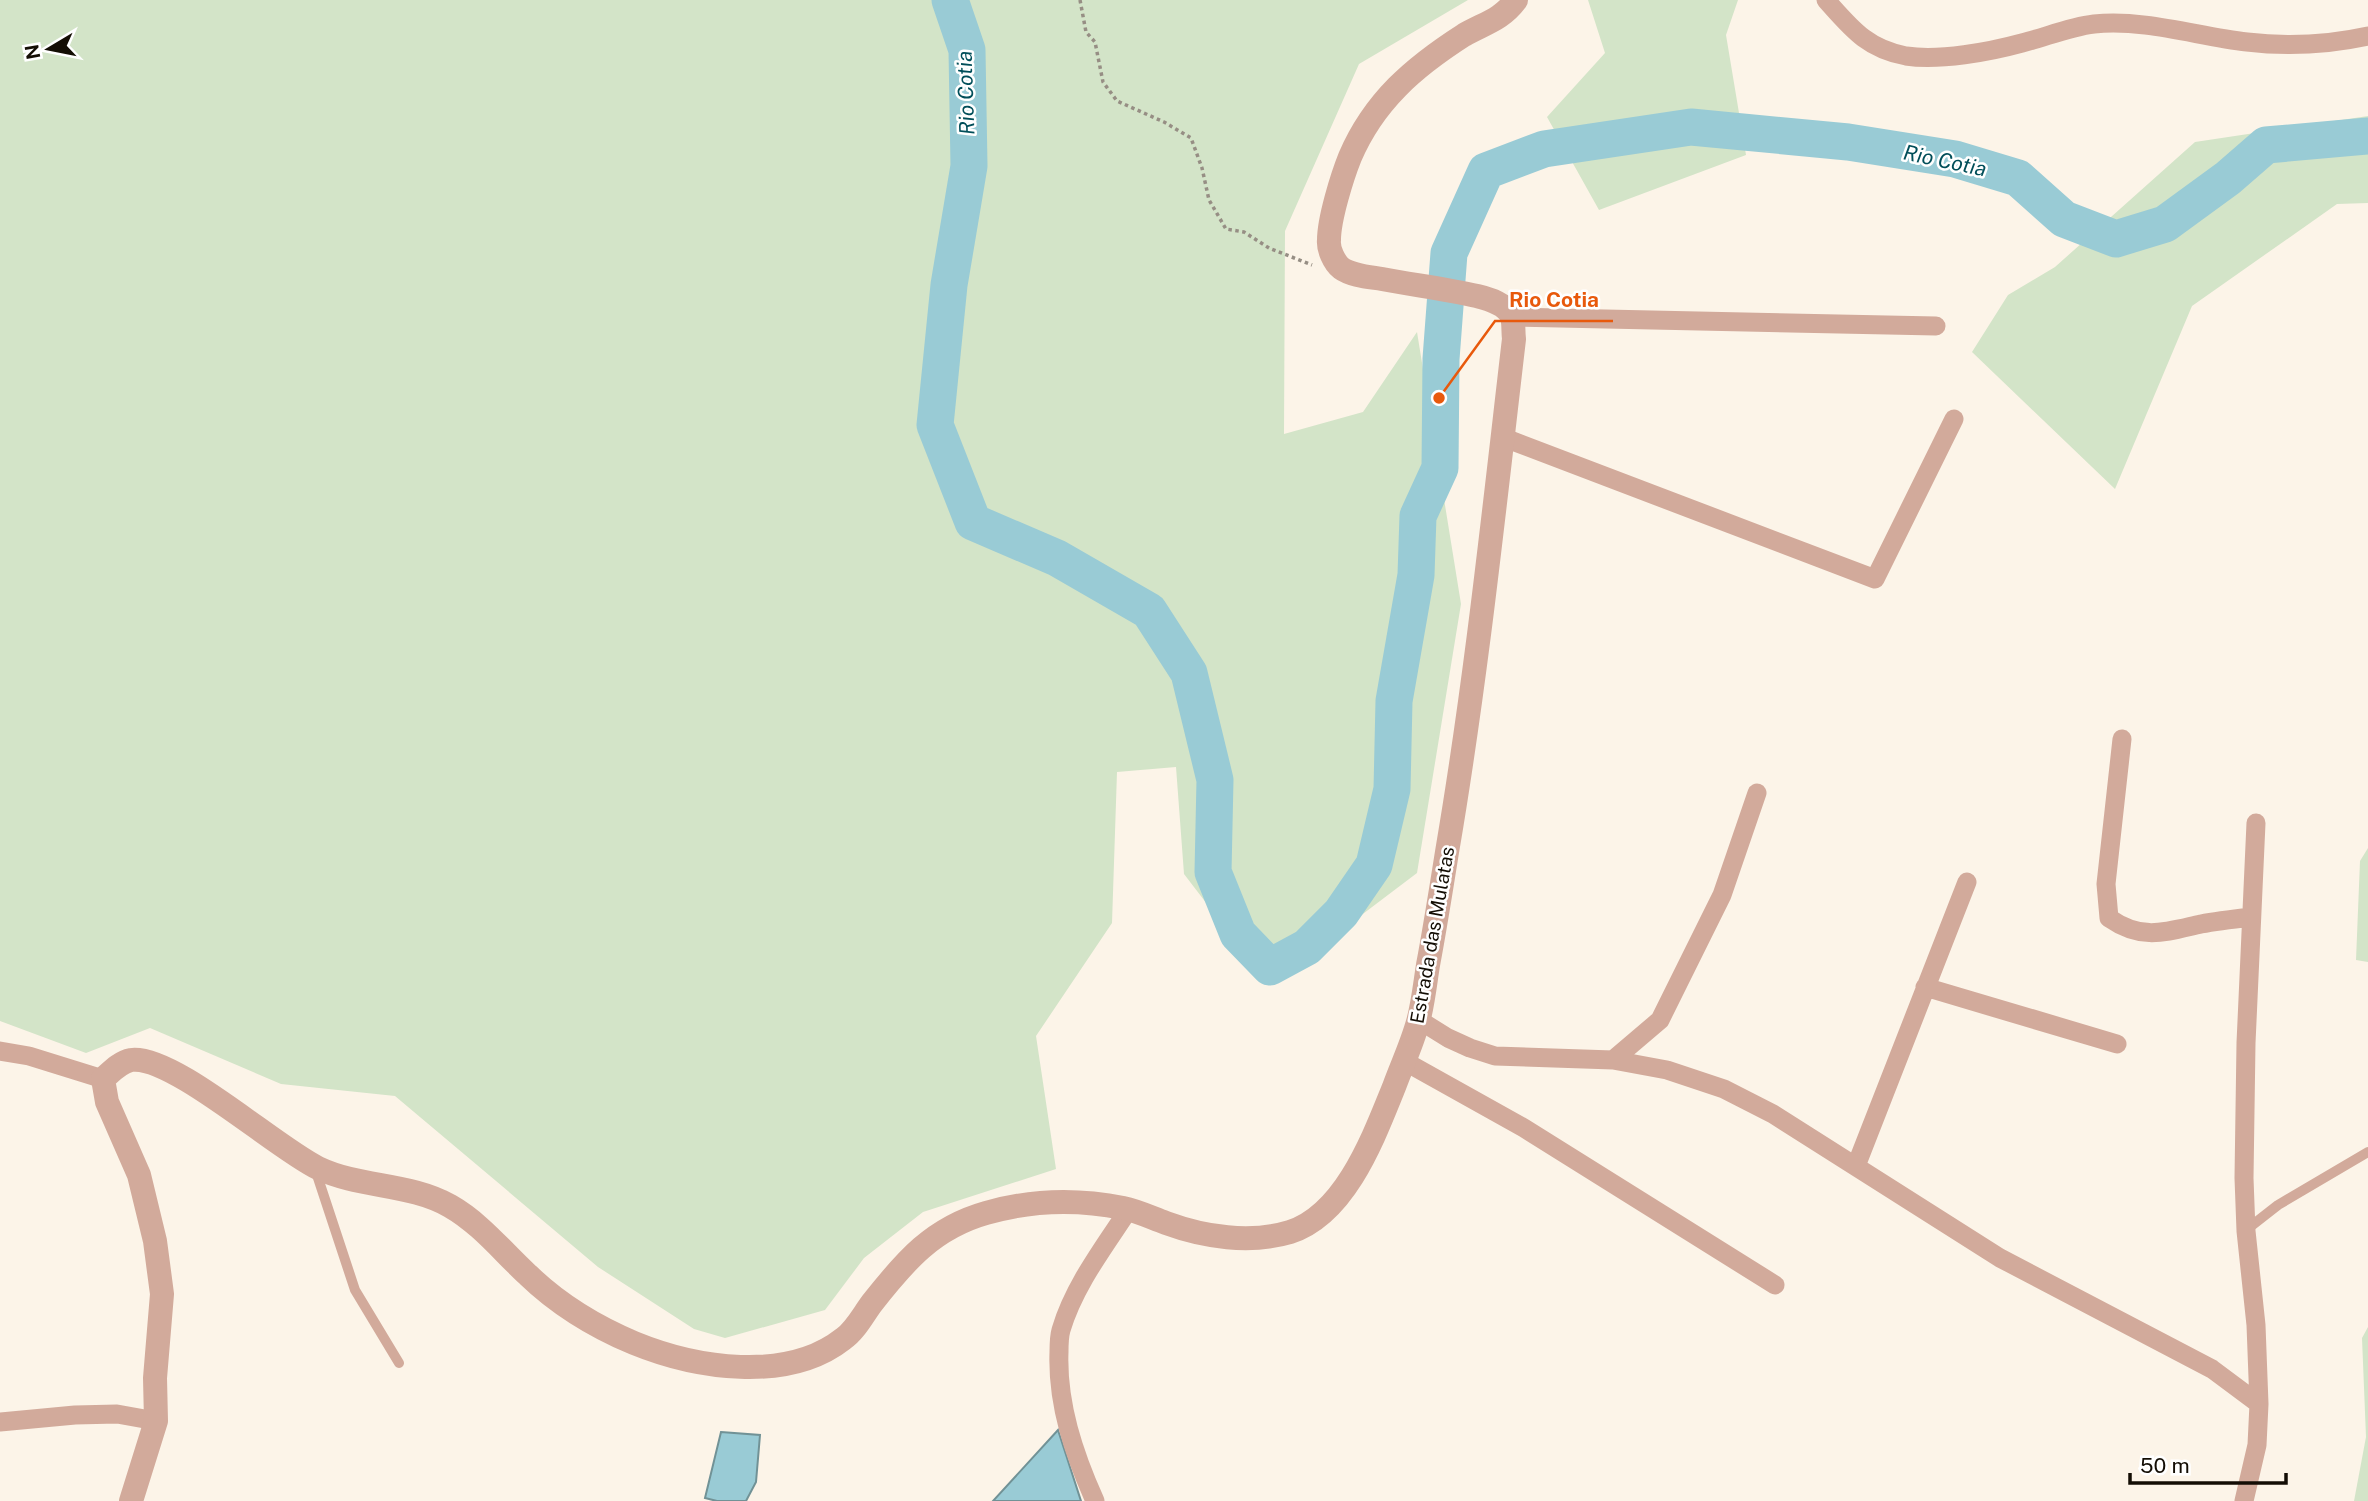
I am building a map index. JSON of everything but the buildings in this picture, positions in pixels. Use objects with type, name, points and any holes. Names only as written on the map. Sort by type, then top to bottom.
[{"type":"street","points":[[1516,0],[1505,15],[1467,34],[1424,61],[1384,99],[1350,157],[1337,199],[1328,240],[1331,255],[1341,268],[1359,275],[1488,299],[1505,307],[1512,317],[1936,326]]},
{"type":"street","points":[[1826,0],[1856,34],[1883,50],[1909,56],[1988,51],[2077,27],[2119,22],[2247,42],[2294,46],[2333,44],[2368,36]]},
{"type":"street","name":"Estrada das Mulatas","points":[[103,1079],[115,1067],[132,1060],[154,1064],[180,1076],[315,1167],[347,1179],[414,1192],[448,1204],[472,1221],[534,1281],[603,1328],[639,1345],[694,1361],[732,1368],[772,1366],[808,1358],[846,1338],[870,1305],[922,1245],[946,1228],[977,1215],[1011,1206],[1081,1202],[1129,1209],[1203,1235],[1233,1238],[1264,1237],[1289,1232],[1311,1222],[1348,1182],[1368,1152],[1419,1020],[1458,790],[1514,339],[1512,317]]},
{"type":"street","points":[[1502,437],[1875,579],[1954,419]]},
{"type":"street","points":[[2122,739],[2106,884],[2109,918],[2123,928],[2143,933],[2171,932],[2251,917]]},
{"type":"street","points":[[1613,1060],[1660,1020],[1722,895],[1757,793]]},
{"type":"street","points":[[2244,1501],[2257,1445],[2259,1404],[2256,1325],[2246,1231],[2244,1178],[2256,823]]},
{"type":"street","points":[[1856,1166],[1966,882]]},
{"type":"street","points":[[1925,987],[2117,1044]]},
{"type":"street","points":[[1419,1020],[1448,1038],[1495,1056],[1613,1060],[1667,1070],[1724,1089],[1773,1114],[2000,1258],[2212,1369],[2259,1404]]},
{"type":"street","points":[[0,1051],[29,1056],[103,1079],[107,1102],[139,1175],[155,1241],[162,1294],[155,1378],[156,1421],[131,1501]]},
{"type":"street","points":[[1404,1061],[1524,1128],[1775,1285]]},
{"type":"street","points":[[1096,1501],[1077,1460],[1062,1402],[1058,1369],[1060,1332],[1093,1264],[1129,1209]]},
{"type":"street","points":[[0,1422],[117,1414],[156,1421]]},
{"type":"lane","points":[[2246,1231],[2298,1192],[2368,1152]]},
{"type":"lane","points":[[315,1167],[355,1290],[399,1363]]},
{"type":"path","points":[[1080,0],[1086,33],[1095,42],[1104,82],[1117,101],[1191,138],[1202,168],[1209,200],[1226,229],[1244,232],[1269,248],[1311,266],[1328,240]]},
{"type":"green space","points":[[0,0],[1468,0],[1359,64],[1285,231],[1284,434],[1363,412],[1417,332],[1461,604],[1417,873],[1269,985],[1184,874],[1176,767],[1117,772],[1112,923],[1036,1036],[1056,1169],[923,1212],[864,1258],[825,1310],[725,1338],[694,1329],[598,1267],[395,1096],[281,1084],[150,1028],[86,1053],[0,1021]]},
{"type":"green space","points":[[1588,0],[1738,0],[1726,35],[1746,155],[1599,210],[1547,117],[1605,53]]},
{"type":"green space","points":[[2368,116],[2368,203],[2337,204],[2192,306],[2115,489],[1972,352],[2008,295],[2055,267],[2195,142]]},
{"type":"green space","points":[[2368,848],[2368,962],[2356,960],[2360,861]]},
{"type":"green space","points":[[2368,1327],[2368,1501],[2354,1501],[2366,1437],[2362,1338]]},
{"type":"water","points":[[1058,1430],[1081,1501],[993,1501]]},
{"type":"water","points":[[721,1432],[760,1435],[756,1482],[746,1501],[717,1501],[705,1498]]},
{"type":"waterway","name":"Rio Cotia","points":[[950,0],[967,50],[969,166],[949,285],[935,425],[973,522],[1057,558],[1149,611],[1189,673],[1215,780],[1213,872],[1238,934],[1270,967],[1307,947],[1341,913],[1374,865],[1392,789],[1394,701],[1416,575],[1418,516],[1440,468],[1441,359],[1449,253],[1486,171],[1544,149],[1691,127],[1848,142],[1955,159],[2018,178],[2064,219],[2116,239],[2165,224],[2228,178],[2266,145],[2368,136]]},
{"type":"place","name":"Rio Cotia","points":[[1439,398]]}]
